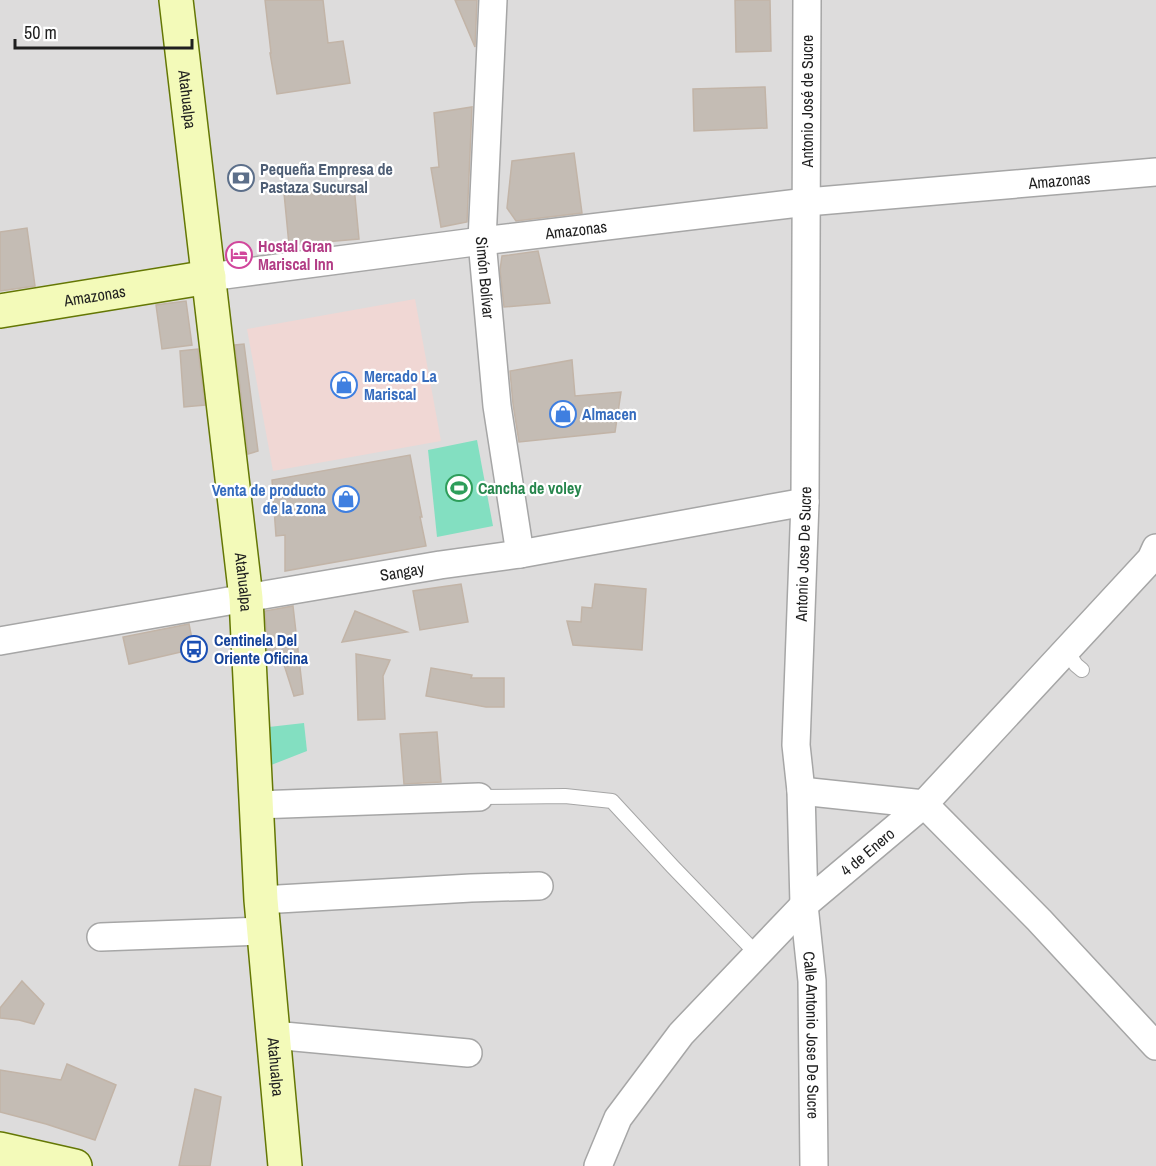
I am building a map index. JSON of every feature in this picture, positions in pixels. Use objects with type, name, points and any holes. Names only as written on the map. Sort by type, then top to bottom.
[{"type":"street","name":"Atahualpa","points":[[176,0],[246,598],[262,915],[285,1166]]},
{"type":"street","name":"Simón Bolívar","points":[[493,0],[482,241],[497,406],[520,554]]},
{"type":"street","name":"Antonio José de Sucre","points":[[807,0],[807,201]]},
{"type":"street","name":"Amazonas","points":[[0,311],[209,277],[807,201],[1156,172]]},
{"type":"street","name":"Antonio Jose De Sucre","points":[[804,905],[801,791],[796,745],[805,502],[807,201]]},
{"type":"street","name":"Sangay","points":[[0,641],[428,567],[520,554],[805,502]]},
{"type":"street","name":"4 de Enero","points":[[598,1166],[618,1118],[681,1034],[804,905],[924,804],[1074,660],[1151,559],[1156,548]]},
{"type":"street","points":[[801,791],[924,804],[1039,920],[1156,1046]]},
{"type":"street","points":[[256,805],[479,797]]},
{"type":"street","points":[[101,937],[471,888],[539,886]]},
{"type":"street","name":"Calle Antonio Jose De Sucre","points":[[804,905],[812,981],[814,1166]]},
{"type":"street","points":[[273,1035],[468,1053]]},
{"type":"street","points":[[0,1149],[75,1166]]},
{"type":"lane","points":[[479,797],[565,796],[612,801],[757,954]]},
{"type":"shaded area","points":[[0,0],[1156,0],[1156,1166],[0,1166]]},
{"type":"shaded area","name":"Mercado La Mariscal","points":[[415,299],[441,441],[273,471],[247,329]]},
{"type":"green space","name":"Cancha de voley","points":[[477,440],[493,526],[437,537],[428,450]]},
{"type":"green space","points":[[304,723],[307,751],[261,769],[260,728]]},
{"type":"building","points":[[265,0],[323,0],[328,43],[343,41],[350,83],[277,94]]},
{"type":"building","points":[[455,0],[477,0],[475,47]]},
{"type":"building","points":[[735,0],[770,0],[771,51],[736,52]]},
{"type":"building","points":[[765,87],[767,128],[694,131],[693,89]]},
{"type":"building","points":[[472,107],[467,222],[441,227],[431,168],[439,167],[434,113]]},
{"type":"building","points":[[574,153],[582,213],[516,221],[507,208],[512,161]]},
{"type":"building","points":[[354,186],[359,239],[289,245],[284,193]]},
{"type":"building","points":[[27,228],[35,286],[0,291],[0,232]]},
{"type":"building","points":[[538,251],[550,303],[504,307],[500,270],[502,256]]},
{"type":"building","points":[[186,301],[192,345],[162,349],[156,305]]},
{"type":"building","points":[[244,344],[258,451],[248,454],[235,345]]},
{"type":"building","points":[[198,349],[205,405],[184,407],[180,351]]},
{"type":"building","name":"Almacen","points":[[572,360],[575,396],[621,392],[615,432],[519,442],[510,371]]},
{"type":"building","name":"Venta de producto de la zona","points":[[410,455],[426,546],[285,571],[285,535],[276,536],[272,480]]},
{"type":"building","points":[[461,584],[468,622],[420,630],[413,591]]},
{"type":"building","points":[[595,584],[646,589],[642,650],[573,645],[567,621],[581,622],[582,607],[592,608]]},
{"type":"building","points":[[293,606],[303,694],[294,696],[280,652],[268,653],[265,611]]},
{"type":"building","points":[[355,611],[407,632],[342,642]]},
{"type":"building","points":[[189,624],[194,649],[129,664],[123,637]]},
{"type":"building","points":[[356,654],[390,660],[383,676],[385,719],[358,720]]},
{"type":"building","points":[[431,668],[472,675],[471,678],[504,678],[504,707],[486,707],[426,696]]},
{"type":"building","points":[[437,732],[441,782],[404,784],[400,734]]},
{"type":"building","points":[[22,981],[44,1004],[34,1024],[0,1018],[0,1008]]},
{"type":"building","points":[[67,1064],[116,1085],[95,1140],[0,1112],[0,1070],[61,1080]]},
{"type":"building","points":[[195,1089],[221,1097],[210,1166],[179,1166]]},
{"type":"place","name":"Pequeña Empresa de Pastaza Sucursal","points":[[241,178]]},
{"type":"place","name":"Hostal Gran Mariscal Inn","points":[[239,255]]},
{"type":"place","name":"Mercado La Mariscal","points":[[344,385]]},
{"type":"place","name":"Almacen","points":[[563,414]]},
{"type":"place","name":"Cancha de voley","points":[[459,488]]},
{"type":"place","name":"Venta de producto de la zona","points":[[346,499]]},
{"type":"place","name":"Centinela Del Oriente Oficina","points":[[194,649]]}]
